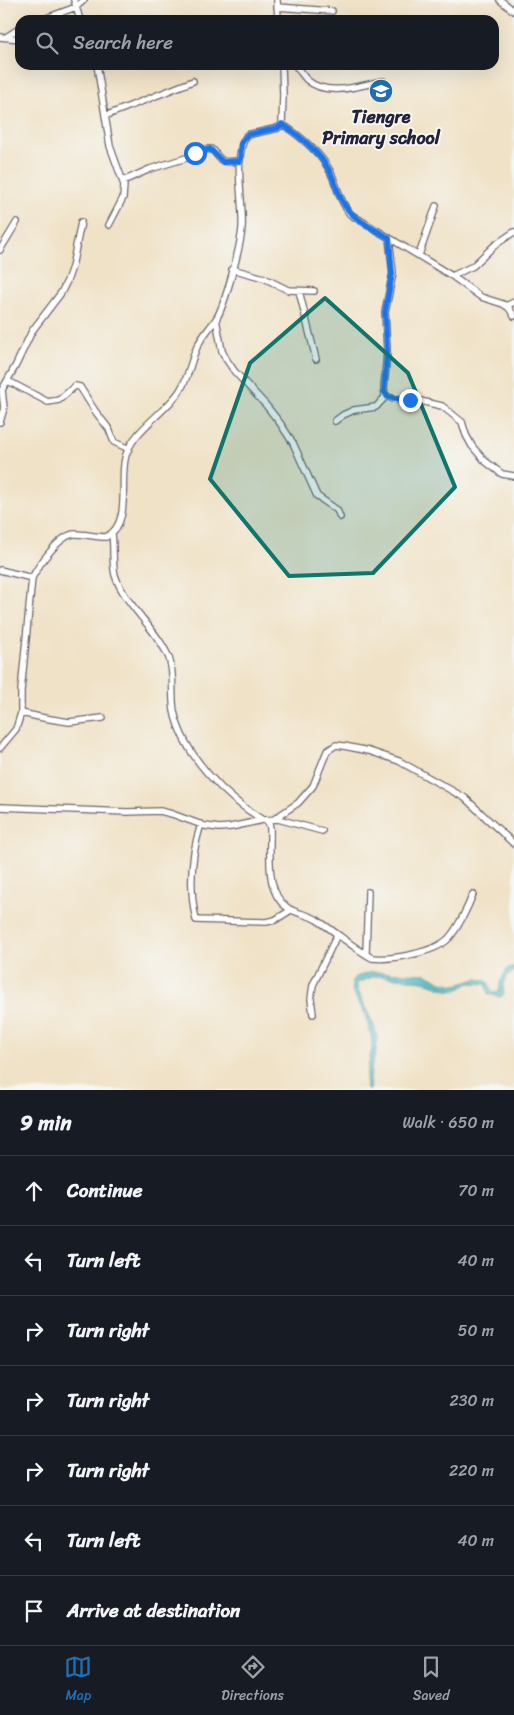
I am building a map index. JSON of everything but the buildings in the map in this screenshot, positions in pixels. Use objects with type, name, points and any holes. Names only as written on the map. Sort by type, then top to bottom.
[{"type":"street","points":[[74,0],[78,15]]},
{"type":"street","points":[[55,15],[76,8],[84,0]]},
{"type":"street","points":[[277,0],[278,15]]},
{"type":"street","points":[[500,0],[514,11]]},
{"type":"street","points":[[277,7],[332,11]]},
{"type":"street","points":[[3,37],[15,31]]},
{"type":"street","points":[[98,70],[110,146],[118,174],[123,181],[123,198],[109,225]]},
{"type":"street","points":[[0,748],[16,729],[21,713],[21,691],[32,578],[36,570],[60,540],[66,536],[74,534],[100,537],[112,534],[116,529],[121,516],[124,463],[129,448],[141,432],[179,392],[186,381],[203,335],[216,319],[223,304],[242,228],[241,144],[247,135],[278,128],[282,124],[282,70]]},
{"type":"street","points":[[299,70],[314,85],[333,90],[383,81]]},
{"type":"street","points":[[105,116],[193,81]]},
{"type":"street","points":[[282,124],[309,145],[330,171],[339,197],[350,214],[452,276],[481,296],[506,306],[514,316]]},
{"type":"street","points":[[123,181],[150,169],[183,160],[200,150],[208,149],[214,151],[223,162],[240,161]]},
{"type":"street","points":[[418,255],[436,206]]},
{"type":"street","points":[[0,250],[17,222]]},
{"type":"street","points":[[0,422],[4,408],[2,390],[32,331],[61,293],[67,282],[81,222]]},
{"type":"street","points":[[452,276],[472,266],[495,245],[514,232]]},
{"type":"street","points":[[386,396],[384,391],[387,351],[385,312],[392,274],[389,238]]},
{"type":"street","points":[[232,268],[264,278],[288,290],[314,291]]},
{"type":"street","points":[[299,291],[316,359]]},
{"type":"street","points":[[506,306],[514,302]]},
{"type":"street","points":[[216,319],[222,351],[226,358],[235,372],[265,404],[293,443],[317,496],[337,510],[340,517]]},
{"type":"street","points":[[8,381],[48,402],[59,400],[75,386],[80,387],[109,429],[114,442],[129,448]]},
{"type":"street","points":[[335,420],[354,410],[376,407],[386,396]]},
{"type":"street","points":[[386,396],[442,406],[462,422],[472,446],[485,461],[502,474],[514,476]]},
{"type":"street","points":[[112,534],[116,576],[134,607],[169,659],[173,684],[174,710],[190,749],[218,786],[244,809],[269,824],[271,882],[283,903],[291,910],[317,920],[372,958],[382,959],[437,947],[449,938],[466,910],[473,894]]},
{"type":"street","points":[[0,570],[32,578]]},
{"type":"street","points":[[21,713],[69,722],[103,718]]},
{"type":"street","points":[[274,819],[298,803],[313,786],[327,751],[336,745],[369,751],[399,761],[465,798],[514,844]]},
{"type":"street","points":[[0,807],[160,812],[219,828],[274,819],[322,831]]},
{"type":"street","points":[[201,824],[192,858],[193,905],[196,920],[266,922],[275,920],[291,910]]},
{"type":"street","points":[[366,954],[368,892]]},
{"type":"street","points":[[313,1014],[311,999],[313,984],[337,935]]},
{"type":"highlighted area","points":[[325,298],[408,373],[455,487],[373,573],[289,576],[210,479],[250,363]]},
{"type":"water","points":[[508,968],[514,968],[514,972],[506,976],[503,985],[504,994],[500,997],[488,994],[486,984],[469,983],[457,990],[448,990],[423,981],[381,976],[375,976],[357,983],[359,993],[377,1038],[371,1070],[370,1090],[367,1090],[366,1076],[372,1049],[372,1039],[365,1014],[353,992],[353,979],[372,972],[427,974],[441,982],[456,985],[477,979],[484,980],[488,982],[495,993],[499,992],[500,982]]},
{"type":"place","name":"Tiengre Primary school","points":[[381,91]]},
{"type":"route","points":[[195,153],[200,150],[212,149],[223,162],[240,161],[241,144],[247,135],[278,128],[282,124],[309,145],[330,171],[339,197],[350,214],[389,238],[392,274],[385,312],[387,351],[384,391],[388,397],[410,400]]}]
